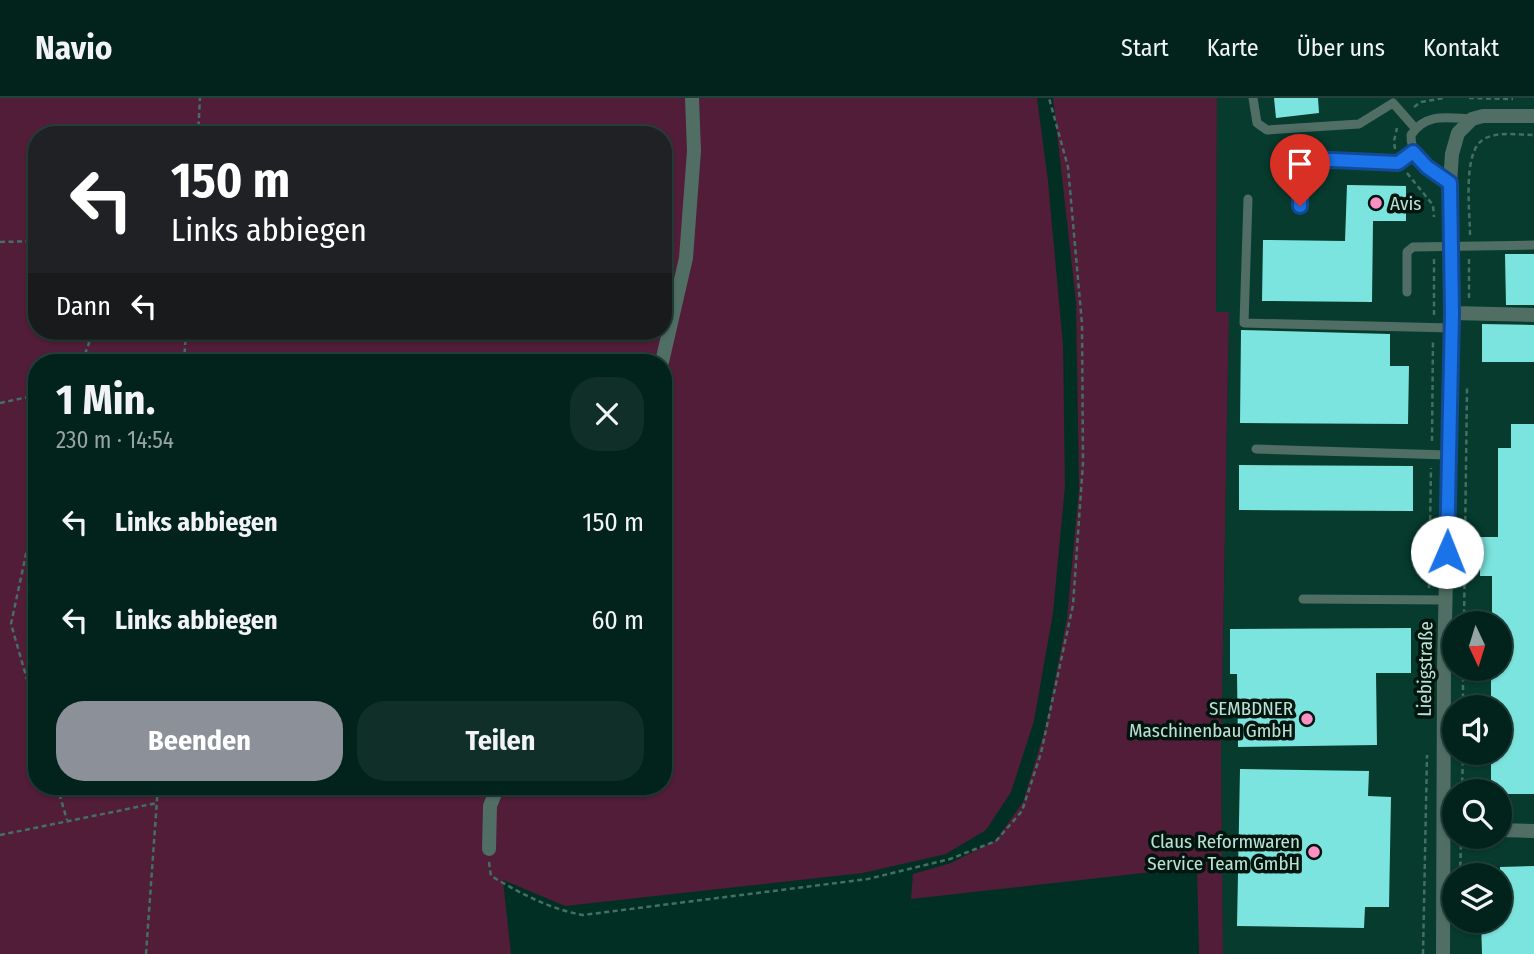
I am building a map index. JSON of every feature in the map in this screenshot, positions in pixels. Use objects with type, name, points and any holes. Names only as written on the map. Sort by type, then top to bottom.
[{"type":"street","points":[[672,319],[686,258],[694,151],[692,98]]},
{"type":"street","points":[[1472,119],[1483,116],[1534,116]]},
{"type":"street","name":"Liebigstraße","points":[[1451,779],[1446,600],[1452,320],[1450,183],[1453,143],[1458,133],[1472,119]]},
{"type":"street","points":[[1452,320],[1534,315]]},
{"type":"street","points":[[488,849],[490,806],[494,795]]},
{"type":"street","points":[[1512,830],[1534,831]]},
{"type":"street","name":"Liebigstraße","points":[[1443,954],[1452,849]]},
{"type":"lane","points":[[1253,98],[1257,123],[1266,130],[1359,124],[1395,101],[1415,128]]},
{"type":"lane","points":[[1450,183],[1427,167],[1413,152],[1411,135],[1415,128],[1430,118],[1472,119]]},
{"type":"lane","points":[[1300,206],[1301,167],[1311,159],[1399,162],[1413,152]]},
{"type":"lane","points":[[1248,199],[1244,323],[1434,327],[1452,320]]},
{"type":"lane","points":[[1407,292],[1407,252],[1418,246],[1534,245]]},
{"type":"lane","points":[[1256,449],[1448,455]]},
{"type":"lane","points":[[1303,599],[1446,600]]},
{"type":"path","points":[[199,126],[201,98]]},
{"type":"path","points":[[488,849],[491,876],[558,910],[583,915],[868,879],[950,859],[996,841],[1022,811],[1041,753],[1073,606],[1083,463],[1082,324],[1068,167],[1049,98]]},
{"type":"path","points":[[1429,600],[1435,245],[1433,205],[1399,162],[1394,141],[1396,128],[1405,115],[1421,102],[1444,98]]},
{"type":"path","points":[[1469,98],[1521,100]]},
{"type":"path","points":[[1469,304],[1470,159],[1476,145],[1486,138],[1501,134],[1534,135]]},
{"type":"path","points":[[0,242],[28,241]]},
{"type":"path","points":[[1464,611],[1467,384]]},
{"type":"path","points":[[0,403],[28,397]]},
{"type":"path","points":[[28,545],[11,624],[28,683]]},
{"type":"path","points":[[1423,954],[1427,747]]},
{"type":"path","points":[[60,795],[67,821]]},
{"type":"path","points":[[146,954],[157,795]]},
{"type":"path","points":[[0,835],[157,803]]},
{"type":"shaded area","points":[[0,98],[1037,98],[1048,181],[1063,345],[1065,486],[1053,613],[1034,721],[1011,792],[986,830],[946,854],[863,873],[565,906],[503,880],[511,954],[0,954]]},
{"type":"shaded area","points":[[1053,98],[1217,98],[1216,312],[1229,312],[1221,752],[1223,954],[1199,954],[1197,867],[911,899],[913,874],[951,863],[996,840],[1023,802],[1046,726],[1067,618],[1079,489],[1076,302]]},
{"type":"shaded area","points":[[1217,98],[1534,98],[1534,954],[1223,954],[1221,752],[1229,312],[1216,312]]},
{"type":"building","points":[[1274,98],[1318,98],[1319,113],[1276,118]]},
{"type":"building","points":[[1347,185],[1406,186],[1406,221],[1373,221],[1372,302],[1262,301],[1263,240],[1345,241]]},
{"type":"building","points":[[1505,254],[1534,254],[1534,305],[1506,305]]},
{"type":"building","points":[[1482,324],[1534,325],[1534,362],[1482,362]]},
{"type":"building","points":[[1241,330],[1390,334],[1390,366],[1409,366],[1408,424],[1240,423]]},
{"type":"building","points":[[1511,424],[1534,424],[1534,794],[1512,794],[1512,779],[1491,779],[1491,765],[1512,765],[1512,695],[1491,695],[1491,681],[1512,681],[1512,611],[1492,611],[1492,576],[1480,576],[1480,537],[1498,537],[1498,448],[1511,448]]},
{"type":"building","points":[[1239,465],[1413,466],[1413,511],[1239,510]]},
{"type":"building","points":[[1411,628],[1411,673],[1376,673],[1377,745],[1238,747],[1237,674],[1230,674],[1230,629]]},
{"type":"building","name":"Claus Reformwaren Service Team GmbH","points":[[1240,769],[1369,771],[1368,796],[1391,797],[1389,907],[1365,907],[1364,928],[1237,926]]},
{"type":"building","points":[[1534,866],[1534,954],[1482,954],[1481,933],[1512,933],[1512,867]]},
{"type":"place","name":"Avis","points":[[1376,203]]},
{"type":"place","name":"SEMBDNER Maschinenbau GmbH","points":[[1307,719]]},
{"type":"place","name":"Claus Reformwaren Service Team GmbH","points":[[1314,852]]},
{"type":"route","points":[[1300,206],[1301,167],[1311,159],[1398,163],[1413,152],[1427,167],[1450,183],[1452,313],[1447,552]]}]
